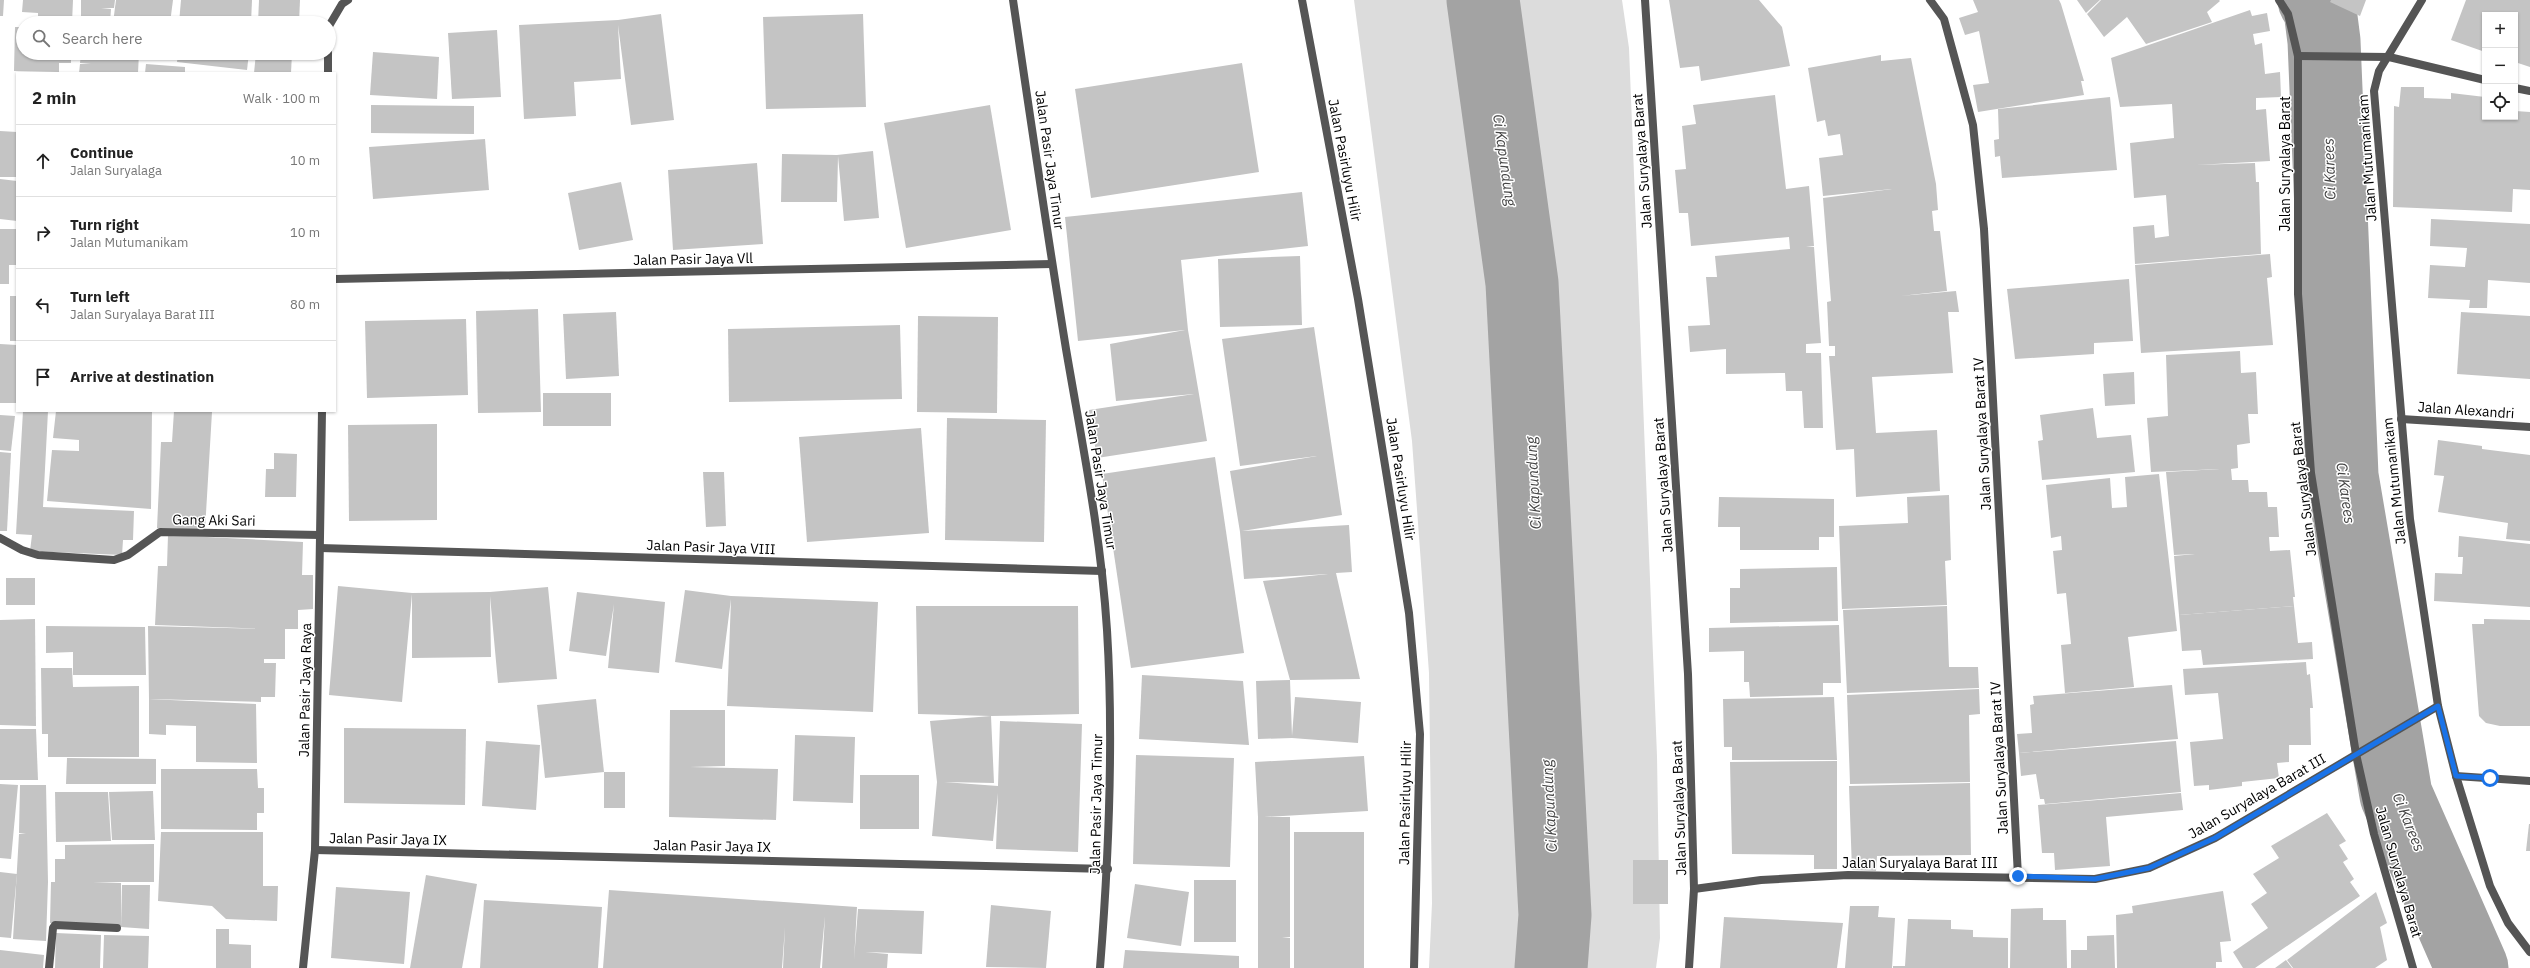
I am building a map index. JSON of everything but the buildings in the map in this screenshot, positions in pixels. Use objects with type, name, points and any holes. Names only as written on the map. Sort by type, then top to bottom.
[{"type":"street","name":"Jalan Pasir Jaya Timur","points":[[1013,0],[1052,264],[1090,480],[1102,571],[1110,704],[1108,869],[1100,968]]},
{"type":"street","name":"Jalan Pasirluyu Hilir","points":[[1302,0],[1358,299],[1409,613],[1420,734],[1414,968]]},
{"type":"street","name":"Jalan Suryalaya Barat","points":[[1645,0],[1688,674],[1694,889],[1689,968]]},
{"type":"street","name":"Jalan Suryalaya Barat IV","points":[[1930,0],[1944,19],[1973,125],[1984,229],[2018,876]]},
{"type":"street","name":"Jalan Suryalaya Barat","points":[[2279,0],[2288,14],[2298,56],[2298,294],[2311,473],[2358,753],[2374,834],[2413,968]]},
{"type":"street","name":"Jalan Mutumanikam","points":[[2422,0],[2379,71],[2374,91],[2410,520],[2438,706],[2456,776],[2490,886],[2508,923],[2530,952]]},
{"type":"street","points":[[335,16],[343,1]]},
{"type":"street","points":[[2298,56],[2388,57],[2482,79]]},
{"type":"street","points":[[328,60],[328,72]]},
{"type":"street","points":[[2518,89],[2530,91]]},
{"type":"street","name":"Jalan Pasir Jaya Vll","points":[[336,279],[1052,264]]},
{"type":"street","name":"Jalan Pasir Jaya Raya","points":[[304,968],[315,850],[322,412]]},
{"type":"street","name":"Jalan Alexandri","points":[[2401,419],[2530,427]]},
{"type":"street","name":"Gang Aki Sari","points":[[0,538],[22,550],[38,554],[114,560],[128,554],[160,532],[320,535]]},
{"type":"street","name":"Jalan Pasir Jaya VIII","points":[[320,548],[1102,571]]},
{"type":"street","name":"Jalan Suryalaya Barat III","points":[[1694,889],[1761,880],[1848,875],[2018,876],[2095,879],[2149,868],[2215,838],[2438,706]]},
{"type":"street","points":[[2456,776],[2530,781]]},
{"type":"street","name":"Jalan Pasir Jaya IX","points":[[315,850],[1108,869]]},
{"type":"street","points":[[49,968],[52,928],[55,925],[116,928]]},
{"type":"shaded area","points":[[1354,0],[1622,0],[1629,48],[1657,756],[1660,938],[1656,968],[1429,968],[1432,903],[1429,673],[1412,441]]},
{"type":"waterway","name":"Ci Kapundung","points":[[1483,0],[1522,283],[1555,915],[1551,968]]},
{"type":"waterway","name":"Ci Karees","points":[[2314,0],[2320,10],[2324,41],[2342,476],[2396,795],[2472,968]]},
{"type":"route","points":[[2018,876],[2095,879],[2149,868],[2215,838],[2438,706],[2456,776],[2490,778]]}]
